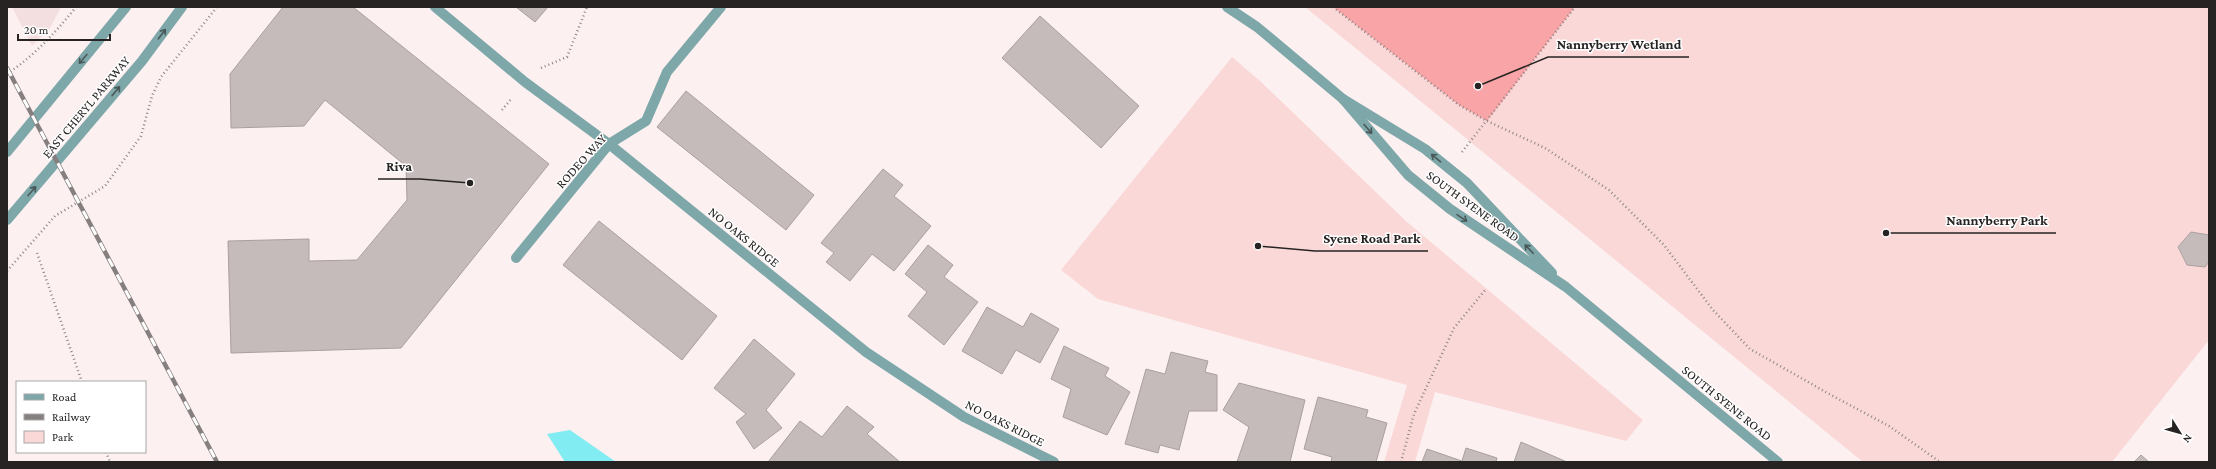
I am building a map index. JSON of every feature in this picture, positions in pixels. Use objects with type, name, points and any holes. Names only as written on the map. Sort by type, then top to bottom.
[{"type":"street","points":[[7,152],[126,7]]},
{"type":"street","name":"EAST CHERYL PARKWAY","points":[[7,220],[142,61],[182,7]]},
{"type":"street","name":"NO OAKS RIDGE","points":[[435,7],[525,82],[609,144],[866,352],[964,416],[1054,462]]},
{"type":"street","name":"RODEO WAY","points":[[516,258],[609,144],[646,121],[667,72],[721,7]]},
{"type":"street","name":"SOUTH SYENE ROAD","points":[[1227,7],[1257,27],[1343,99],[1425,149],[1466,183],[1566,287]]},
{"type":"street","name":"SOUTH SYENE ROAD","points":[[1343,99],[1408,175],[1450,209],[1566,287],[1778,462]]},
{"type":"path","points":[[7,74],[32,56],[50,39],[76,7]]},
{"type":"path","points":[[7,271],[55,216],[105,186],[141,136],[152,96],[161,77],[217,7]]},
{"type":"path","points":[[534,70],[567,57],[587,7]]},
{"type":"path","points":[[1333,7],[1459,105],[1487,121],[1545,148],[1609,190],[1664,245],[1713,310],[1750,349],[1889,426],[1940,462]]},
{"type":"path","points":[[1487,121],[1575,7]]},
{"type":"path","points":[[502,110],[515,95]]},
{"type":"path","points":[[37,253],[82,381]]},
{"type":"path","points":[[1401,462],[1414,414],[1454,328],[1486,288]]},
{"type":"shaded area","points":[[12,7],[61,7],[50,28],[32,46]]},
{"type":"shaded area","points":[[1333,7],[1575,7],[1487,121],[1459,105]]},
{"type":"green space","points":[[1305,7],[2209,7],[2209,235],[2191,232],[2178,248],[2187,265],[2205,267],[2209,262],[2209,340],[2112,462],[1863,462]]},
{"type":"green space","points":[[1232,57],[1260,81],[1407,222],[1643,420],[1626,441],[1435,392],[1415,462],[1384,462],[1407,385],[1098,299],[1061,270]]},
{"type":"water","points":[[570,430],[616,462],[565,462],[547,434]]},
{"type":"building","points":[[283,7],[353,7],[549,164],[401,348],[231,353],[228,241],[309,239],[309,261],[357,260],[407,200],[406,166],[325,100],[304,126],[231,128],[230,74]]},
{"type":"building","points":[[516,7],[548,7],[535,22]]},
{"type":"building","points":[[1040,16],[1139,106],[1101,148],[1002,58]]},
{"type":"building","points":[[686,91],[814,195],[786,230],[657,127]]},
{"type":"building","points":[[883,169],[903,185],[894,196],[931,226],[894,271],[872,254],[850,281],[826,262],[834,253],[821,243]]},
{"type":"building","points":[[599,221],[717,316],[682,360],[563,265]]},
{"type":"building","points":[[2191,232],[2209,235],[2209,262],[2205,267],[2187,265],[2178,247]]},
{"type":"building","points":[[928,245],[953,265],[944,277],[978,302],[944,345],[908,316],[927,292],[905,274]]},
{"type":"building","points":[[987,307],[1023,327],[1031,313],[1059,329],[1040,363],[1016,350],[1002,374],[962,351]]},
{"type":"building","points":[[754,339],[795,374],[766,410],[782,428],[754,449],[736,422],[746,414],[714,388]]},
{"type":"building","points":[[1064,346],[1109,368],[1105,376],[1130,392],[1107,435],[1063,417],[1071,389],[1051,379]]},
{"type":"building","points":[[1171,352],[1208,361],[1205,372],[1217,375],[1217,411],[1189,411],[1179,450],[1160,445],[1158,453],[1125,444],[1146,369],[1165,374]]},
{"type":"building","points":[[1239,383],[1305,400],[1290,462],[1237,462],[1249,427],[1223,410]]},
{"type":"building","points":[[1318,397],[1368,410],[1366,417],[1387,423],[1376,462],[1331,462],[1332,457],[1304,449]]},
{"type":"building","points":[[847,406],[874,427],[867,434],[900,462],[768,462],[800,421],[822,437]]},
{"type":"building","points":[[1521,442],[1567,462],[1514,462]]},
{"type":"building","points":[[1466,448],[1497,458],[1496,462],[1422,462],[1427,449],[1462,461]]},
{"type":"building","points":[[2141,455],[2149,462],[2134,462]]},
{"type":"railway","points":[[7,68],[217,462]]},
{"type":"place","name":"Nannyberry Wetland","points":[[1478,86]]},
{"type":"place","name":"Riva","points":[[470,183]]},
{"type":"place","name":"Nannyberry Park","points":[[1886,233]]},
{"type":"place","name":"Syene Road Park","points":[[1258,246]]}]
